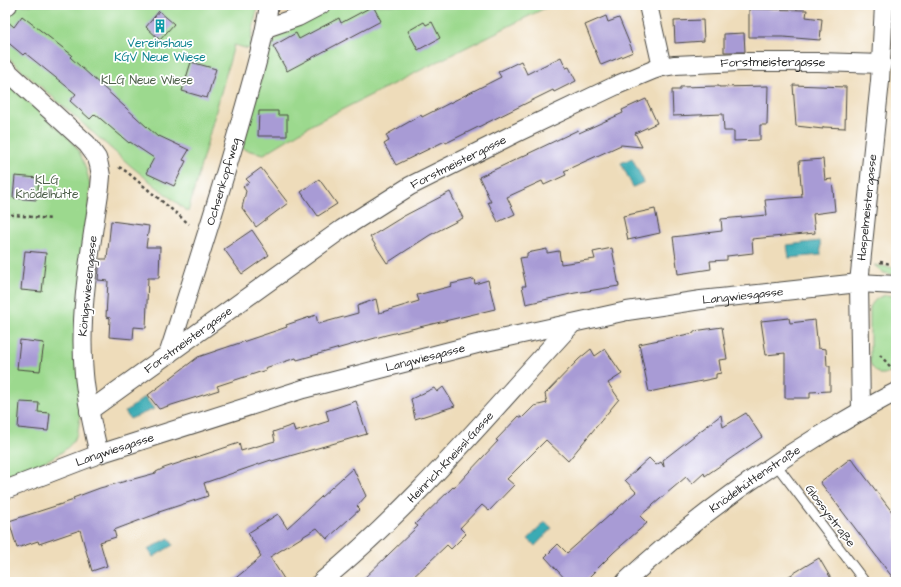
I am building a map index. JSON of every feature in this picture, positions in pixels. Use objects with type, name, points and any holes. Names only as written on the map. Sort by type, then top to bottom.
[{"type":"street","name":"Ochsenkopfweg","points":[[168,355],[228,168],[266,28],[269,5]]},
{"type":"street","points":[[266,28],[298,17],[321,5]]},
{"type":"street","points":[[648,5],[662,67]]},
{"type":"street","name":"Haspelmeistergasse","points":[[861,411],[859,283],[882,64],[884,5]]},
{"type":"street","name":"Forstmeistergasse","points":[[90,411],[342,229],[410,186],[603,91],[643,73],[662,67],[740,62],[882,64]]},
{"type":"street","name":"Königswiesengasse","points":[[5,69],[81,138],[92,151],[99,165],[100,187],[83,316],[84,373],[99,454]]},
{"type":"street","points":[[859,283],[896,285]]},
{"type":"street","name":"Langwiesgasse","points":[[5,490],[99,454],[303,389],[477,344],[627,312],[701,300],[859,283]]},
{"type":"street","name":"Heinrich-Kneissl-Gasse","points":[[321,582],[336,570],[398,512],[572,324]]},
{"type":"street","name":"Knödelhüttenstraße","points":[[625,582],[674,538],[775,464],[861,411],[896,392]]},
{"type":"lane","name":"Glossystraße","points":[[775,464],[865,582]]},
{"type":"path","points":[[99,165],[119,167],[127,172],[206,239]]},
{"type":"path","points":[[5,214],[51,218]]},
{"type":"path","points":[[873,260],[896,265]]},
{"type":"path","points":[[5,378],[10,378]]},
{"type":"path","points":[[886,582],[896,574]]},
{"type":"green space","name":"KLG Neue Wiese","points":[[5,5],[258,5],[249,49],[234,45],[188,212],[132,167],[5,55]]},
{"type":"green space","points":[[335,5],[551,5],[313,124],[264,154],[242,149],[267,56],[272,43],[284,31]]},
{"type":"green space","name":"KLG Knödelhütte","points":[[5,82],[73,142],[87,171],[90,185],[80,415],[78,431],[71,444],[55,456],[34,466],[5,476]]},
{"type":"green space","points":[[874,265],[896,268],[896,275],[884,273]]},
{"type":"green space","points":[[888,295],[896,297],[896,370],[879,374],[872,367],[870,362],[870,308],[877,299]]},
{"type":"water","points":[[632,158],[644,182],[633,187],[621,163]]},
{"type":"water","points":[[820,241],[821,255],[789,258],[787,245]]},
{"type":"water","points":[[145,397],[154,409],[130,419],[125,412]]},
{"type":"water","points":[[545,522],[552,528],[535,546],[528,539]]},
{"type":"water","points":[[169,538],[173,545],[153,557],[148,549]]},
{"type":"building","points":[[373,6],[381,21],[287,71],[273,46],[296,33],[299,39],[339,18],[341,23]]},
{"type":"building","points":[[749,9],[807,10],[806,17],[822,19],[820,40],[783,37],[749,37]]},
{"type":"building","name":"Vereinshaus KGV Neue Wiese","points":[[159,11],[174,24],[160,40],[146,27]]},
{"type":"building","points":[[22,16],[72,55],[70,57],[158,137],[159,136],[189,150],[183,160],[186,161],[174,186],[146,173],[154,158],[130,142],[129,143],[95,114],[90,119],[70,101],[76,94],[25,53],[23,55],[5,40],[5,19],[14,27]]},
{"type":"building","points":[[606,16],[608,22],[619,18],[633,52],[601,65],[585,25]]},
{"type":"building","points":[[703,20],[704,41],[675,43],[674,21]]},
{"type":"building","points":[[424,22],[426,25],[432,22],[440,38],[418,50],[408,31]]},
{"type":"building","points":[[744,33],[745,52],[724,52],[724,34]]},
{"type":"building","points":[[561,57],[566,68],[569,67],[576,81],[554,92],[553,90],[446,143],[445,141],[396,165],[384,144],[389,141],[386,135],[421,115],[422,117],[501,77],[498,72],[521,61],[527,74]]},
{"type":"building","points":[[191,62],[216,69],[207,98],[182,91]]},
{"type":"building","points":[[793,85],[846,87],[845,128],[823,127],[823,129],[796,126]]},
{"type":"building","points":[[768,86],[767,125],[760,125],[760,140],[734,141],[734,131],[724,131],[723,114],[673,116],[672,90],[680,90],[680,87]]},
{"type":"building","points":[[646,99],[657,123],[635,133],[642,147],[621,145],[564,171],[566,175],[544,185],[542,181],[507,197],[515,214],[498,222],[488,202],[491,202],[479,177],[578,130],[579,133],[623,113],[622,110]]},
{"type":"building","points":[[259,111],[278,111],[278,115],[287,115],[287,136],[258,136]]},
{"type":"building","points":[[823,159],[825,180],[832,179],[835,211],[813,214],[815,233],[752,239],[753,253],[727,256],[727,260],[710,261],[711,269],[678,274],[673,237],[722,231],[721,219],[767,215],[765,200],[802,197],[799,161]]},
{"type":"building","points":[[261,168],[288,203],[256,227],[242,208],[246,191],[243,187],[249,182],[246,179]]},
{"type":"building","points":[[15,176],[39,178],[37,200],[13,198]]},
{"type":"building","points":[[319,179],[337,204],[318,216],[301,192]]},
{"type":"building","points":[[450,192],[463,218],[430,235],[387,263],[370,237],[404,216]]},
{"type":"building","points":[[655,209],[660,233],[628,240],[623,216]]},
{"type":"building","points":[[111,221],[149,226],[146,247],[160,247],[159,278],[148,278],[146,328],[134,327],[133,339],[109,337],[110,318],[106,317],[108,281],[98,280],[100,259],[107,259]]},
{"type":"building","points":[[252,230],[269,255],[242,274],[224,249]]},
{"type":"building","points":[[612,248],[619,286],[575,293],[526,304],[522,286],[526,286],[520,258],[527,257],[527,253],[547,249],[547,253],[559,251],[561,264],[595,259],[593,252]]},
{"type":"building","points":[[25,251],[46,253],[42,292],[21,290]]},
{"type":"building","points":[[474,279],[475,284],[488,280],[495,309],[386,335],[297,360],[296,358],[265,368],[266,370],[217,386],[219,390],[159,409],[148,395],[198,357],[287,327],[286,325],[316,315],[318,324],[358,313],[357,306],[376,299],[379,313],[419,301],[417,295],[452,286],[451,284]]},
{"type":"building","points":[[789,318],[790,323],[815,320],[818,348],[826,349],[827,366],[830,366],[830,391],[810,392],[810,398],[785,398],[785,353],[766,355],[761,321]]},
{"type":"building","points":[[722,327],[727,359],[719,360],[721,373],[716,374],[716,378],[649,392],[639,344],[694,333],[694,331]]},
{"type":"building","points":[[20,340],[44,343],[40,371],[17,369]]},
{"type":"building","points":[[591,349],[595,356],[605,349],[622,374],[608,383],[619,399],[568,461],[546,440],[507,479],[514,485],[489,511],[482,505],[460,528],[466,534],[451,549],[447,545],[408,582],[360,582],[418,526],[415,524],[453,487],[454,488],[519,416],[522,418],[534,406],[547,403],[545,394],[579,359]]},
{"type":"building","points":[[443,387],[455,406],[415,419],[411,399],[434,388],[437,392]]},
{"type":"building","points":[[356,401],[367,434],[272,461],[271,460],[204,483],[208,496],[159,512],[114,530],[116,537],[100,542],[107,566],[92,571],[80,530],[39,544],[38,541],[17,548],[9,521],[74,500],[73,498],[100,488],[156,473],[164,468],[239,443],[241,451],[275,441],[273,432],[293,425],[295,432],[329,421],[326,411]]},
{"type":"building","points":[[20,402],[39,403],[38,412],[50,413],[48,431],[18,428]]},
{"type":"building","points":[[746,413],[762,437],[705,476],[704,473],[692,484],[686,477],[640,516],[647,523],[614,552],[584,582],[568,582],[545,557],[558,544],[567,553],[636,492],[625,480],[649,458],[656,465],[661,462],[664,467],[663,460],[721,415],[723,427]]},
{"type":"building","points":[[851,458],[896,517],[896,582],[820,482]]},
{"type":"building","points":[[353,468],[366,496],[357,506],[360,509],[327,539],[317,528],[270,557],[286,582],[231,582],[261,557],[248,533],[278,514],[287,528]]},
{"type":"building","points":[[819,558],[833,582],[779,582]]},
{"type":"place","name":"Vereinshaus KGV Neue Wiese","points":[[160,26]]}]
